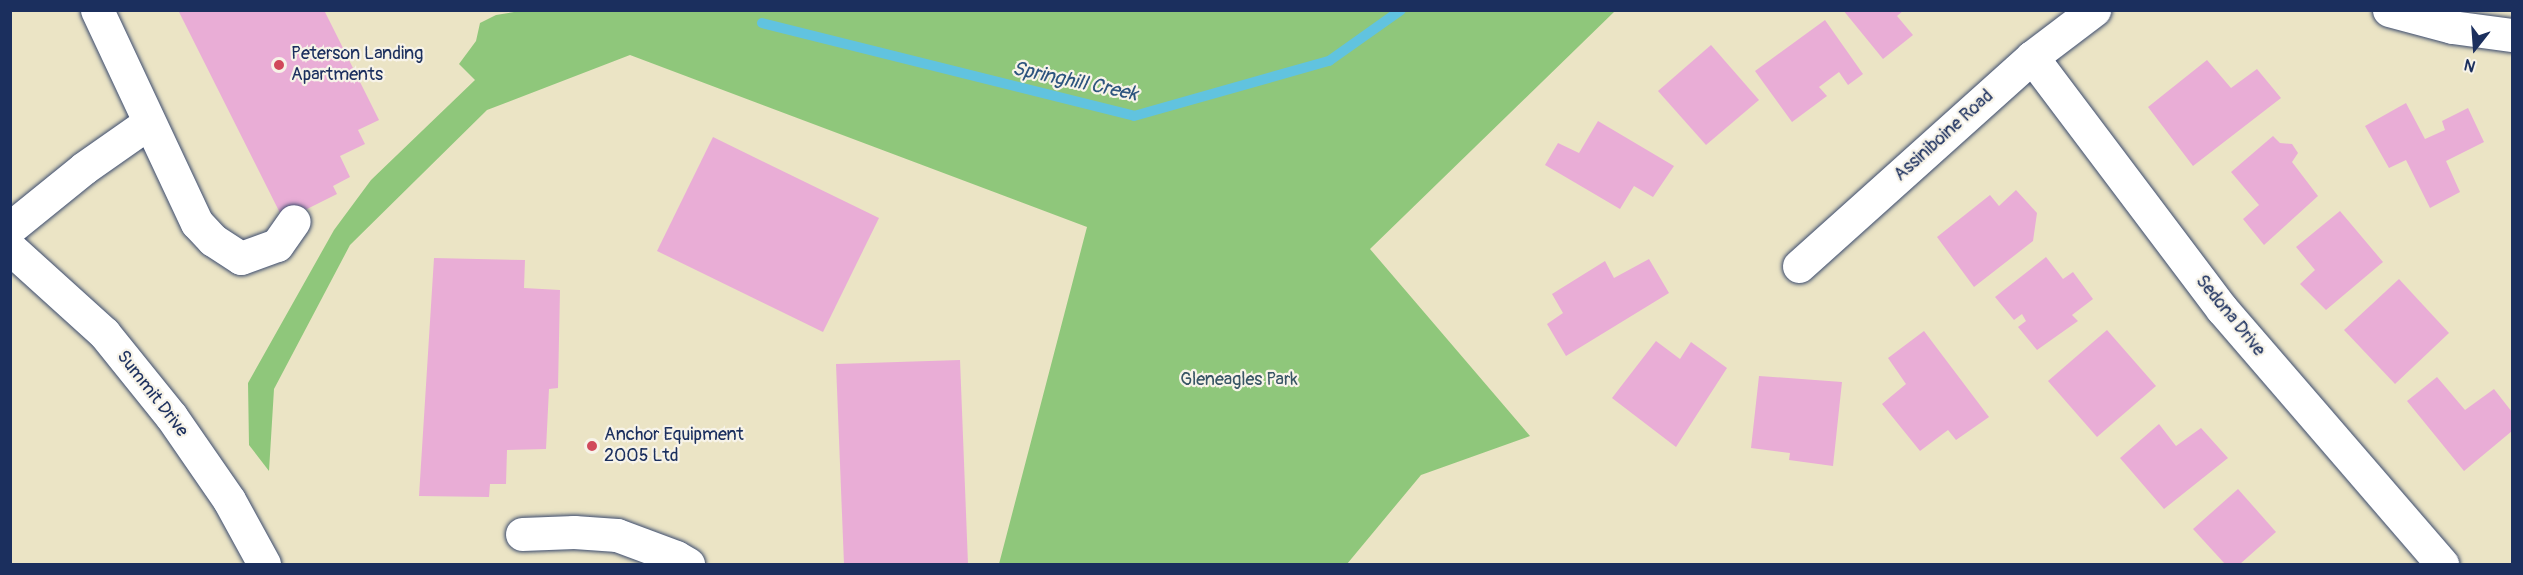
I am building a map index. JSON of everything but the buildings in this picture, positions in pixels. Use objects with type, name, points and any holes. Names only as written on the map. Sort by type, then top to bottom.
[{"type":"street","points":[[97,10],[148,123],[197,223],[213,240],[242,258],[277,245],[294,221]]},
{"type":"street","name":"Assiniboine Road","points":[[1798,266],[2032,57],[2094,10]]},
{"type":"street","points":[[2389,10],[2452,27],[2512,35]]},
{"type":"street","name":"Sedona Drive","points":[[2032,57],[2222,309],[2442,564]]},
{"type":"street","points":[[10,228],[84,168],[148,123]]},
{"type":"street","name":"Summit Drive","points":[[10,248],[112,342],[171,416],[229,500],[264,564]]},
{"type":"street","points":[[522,534],[574,532],[617,535],[676,557],[688,564]]},
{"type":"green space","name":"Gleneagles Park","points":[[526,10],[1615,11],[1370,249],[1530,436],[1421,475],[1347,564],[999,564],[1087,227],[630,55],[487,110],[350,245],[274,389],[269,471],[249,445],[248,383],[334,230],[371,180],[475,80],[459,64],[476,41],[480,23],[496,15]]},
{"type":"waterway","name":"Springhill Creek","points":[[762,23],[1134,116],[1329,61],[1401,10]]},
{"type":"place","name":"Peterson Landing Apartments","points":[[279,65]]},
{"type":"place","name":"Anchor Equipment 2005 Ltd","points":[[592,446]]}]
